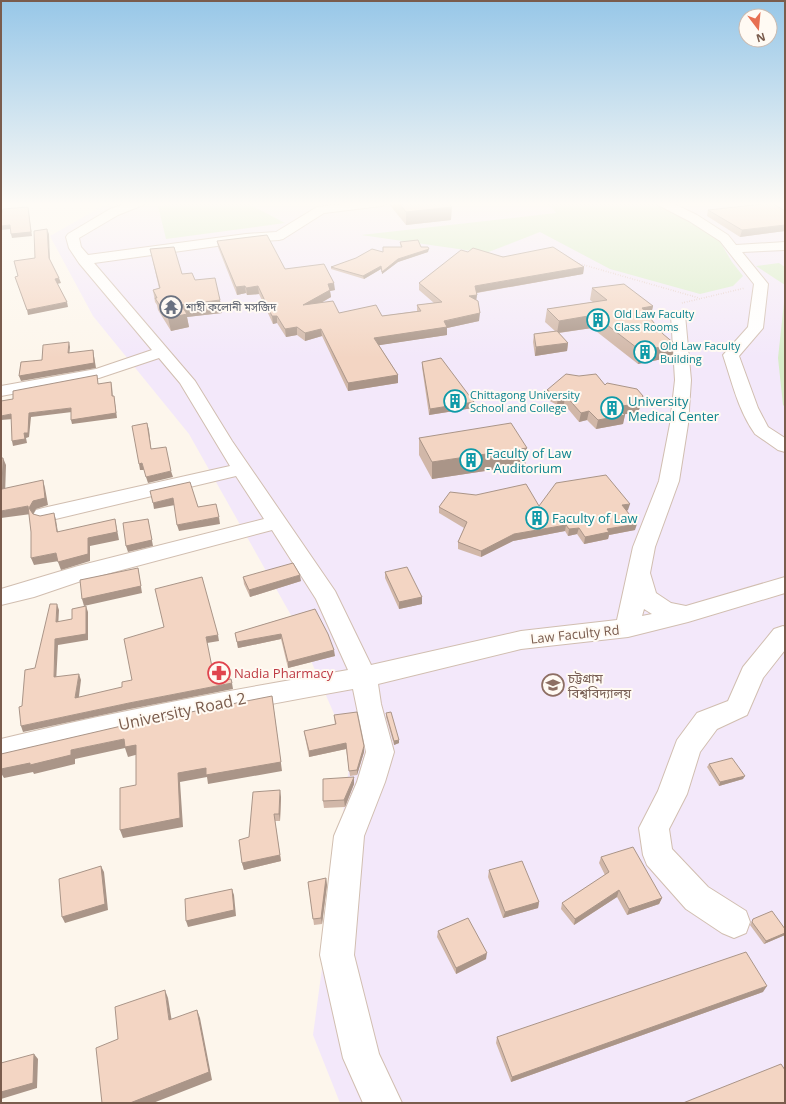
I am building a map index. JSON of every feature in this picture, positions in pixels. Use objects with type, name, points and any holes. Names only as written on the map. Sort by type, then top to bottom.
[{"type":"street","points":[[80,255],[187,381],[242,469],[327,597],[364,677],[368,704],[380,752],[372,782],[349,836],[337,955],[362,1058],[383,1103]]},
{"type":"street","points":[[84,260],[124,255]]},
{"type":"street","points":[[737,255],[761,284],[755,328],[732,355],[749,408],[761,430],[785,446]]},
{"type":"street","points":[[628,628],[644,547],[669,481],[679,424],[682,380],[678,315]]},
{"type":"street","points":[[1,391],[99,373],[162,352]]},
{"type":"street","points":[[44,515],[242,469]]},
{"type":"street","points":[[1,597],[26,591],[78,574],[278,522]]},
{"type":"street","points":[[639,572],[645,595],[650,600],[656,605],[676,615],[688,614]]},
{"type":"street","name":"Law Faculty Rd","points":[[364,677],[521,640],[628,628],[688,614],[785,585]]},
{"type":"street","points":[[734,922],[697,898],[658,855],[654,828],[672,794],[686,748],[707,722],[738,708],[752,674],[784,631]]},
{"type":"street","name":"University Road 2","points":[[1,751],[61,736],[222,702],[364,677]]},
{"type":"path","points":[[575,263],[700,298]]},
{"type":"path","points":[[678,315],[678,304],[761,284]]},
{"type":"shaded area","name":"চট্টগ্রাম বিশ্ববিদ্যালয়","points":[[60,255],[785,255],[785,1103],[340,1103],[313,1035],[351,753],[292,617],[189,434],[93,316]]},
{"type":"green space","points":[[583,255],[728,255],[743,276],[733,286],[700,294],[610,269]]},
{"type":"green space","points":[[779,263],[785,267],[785,285],[756,266]]},
{"type":"green space","points":[[784,302],[785,407],[783,405],[778,358]]},
{"type":"building","points":[[35,255],[49,255],[59,278],[55,279],[67,302],[27,310],[15,277],[18,276],[14,261],[35,258]]},
{"type":"building","points":[[151,255],[176,255],[182,274],[192,273],[195,280],[215,278],[220,300],[181,305],[187,314],[168,318],[155,298],[157,298],[153,290],[160,288]]},
{"type":"building","points":[[223,255],[277,255],[285,269],[324,264],[334,283],[328,284],[330,290],[303,305],[333,301],[339,313],[376,305],[382,316],[421,311],[417,305],[442,302],[419,283],[455,255],[495,255],[503,257],[515,255],[565,255],[584,267],[475,286],[477,295],[469,296],[478,301],[480,313],[444,321],[447,327],[374,338],[398,375],[348,383],[321,329],[305,333],[297,327],[285,329],[277,316],[272,316],[258,286],[246,288],[245,286],[236,287]]},
{"type":"building","points":[[362,255],[412,255],[398,259],[382,272],[381,266],[363,276],[331,267]]},
{"type":"building","points":[[624,284],[653,306],[642,308],[663,334],[675,344],[641,351],[594,315],[559,321],[547,309],[607,300],[592,288]]},
{"type":"building","points":[[557,331],[568,343],[536,347],[534,334]]},
{"type":"building","points":[[69,342],[68,353],[93,350],[94,363],[19,376],[21,362],[42,360],[43,345]]},
{"type":"building","points":[[441,358],[474,402],[430,409],[422,362]]},
{"type":"building","points":[[566,374],[579,376],[596,374],[605,385],[607,383],[637,389],[643,396],[640,403],[617,407],[625,415],[598,420],[589,411],[581,413],[565,395],[558,396],[547,390]]},
{"type":"building","points":[[97,375],[98,384],[111,382],[112,396],[114,396],[116,413],[71,420],[71,408],[29,413],[28,433],[24,433],[25,439],[12,441],[11,414],[1,416],[1,401],[13,399],[13,391]]},
{"type":"building","points":[[147,423],[151,449],[166,447],[171,471],[146,477],[142,463],[139,464],[132,426]]},
{"type":"building","points":[[511,423],[527,448],[432,462],[419,438]]},
{"type":"building","points":[[1,458],[3,458],[2,489],[43,480],[45,498],[33,501],[29,508],[33,514],[40,516],[54,513],[57,532],[115,519],[117,532],[88,538],[88,554],[58,562],[56,553],[31,558],[31,532],[28,506],[1,511]]},
{"type":"building","name":"Faculty of Law","points":[[606,475],[630,504],[622,505],[637,524],[607,529],[609,532],[585,537],[579,528],[569,529],[566,525],[514,534],[481,551],[458,542],[467,522],[439,507],[450,492],[476,495],[526,484],[539,506],[556,483]]},
{"type":"building","points":[[190,482],[198,507],[216,504],[219,517],[177,525],[173,498],[153,503],[150,491]]},
{"type":"building","points":[[148,519],[152,540],[126,546],[123,523]]},
{"type":"building","points":[[293,563],[300,575],[249,590],[243,577]]},
{"type":"building","points":[[407,567],[422,597],[399,602],[385,572]]},
{"type":"building","points":[[138,568],[141,586],[82,599],[80,580]]},
{"type":"building","points":[[202,577],[218,635],[206,637],[215,682],[231,679],[232,683],[21,726],[19,707],[22,706],[25,670],[35,668],[50,604],[57,604],[56,622],[72,619],[72,609],[86,606],[86,634],[55,639],[54,677],[79,674],[75,698],[122,687],[122,682],[132,680],[124,639],[164,627],[155,589]]},
{"type":"building","points":[[315,609],[328,634],[334,650],[288,662],[281,634],[237,642],[235,633]]},
{"type":"building","points":[[272,696],[281,762],[206,775],[206,768],[178,773],[180,818],[120,830],[120,788],[136,785],[136,745],[125,747],[124,739],[71,750],[71,755],[30,765],[30,763],[1,769],[1,754],[130,724]]},
{"type":"building","points":[[357,712],[364,746],[357,770],[349,771],[346,743],[309,751],[304,731],[336,724],[334,715]]},
{"type":"building","points":[[391,712],[399,740],[394,741],[386,713]]},
{"type":"building","points":[[732,758],[745,776],[720,782],[709,764]]},
{"type":"building","points":[[354,777],[344,800],[323,801],[323,779]]},
{"type":"building","points":[[280,790],[279,814],[274,814],[280,855],[242,863],[239,840],[249,837],[253,792]]},
{"type":"building","points":[[633,847],[662,898],[629,909],[619,890],[575,919],[562,903],[609,872],[601,857]]},
{"type":"building","points":[[522,861],[539,902],[505,912],[489,870]]},
{"type":"building","points":[[101,866],[105,904],[62,917],[59,879]]},
{"type":"building","points":[[326,878],[321,918],[313,919],[308,882]]},
{"type":"building","points":[[232,889],[234,910],[186,921],[185,899]]},
{"type":"building","points":[[772,911],[785,929],[785,933],[766,941],[752,922],[753,919]]},
{"type":"building","points":[[468,918],[487,953],[456,968],[438,931]]},
{"type":"building","points":[[746,952],[767,986],[512,1077],[497,1037]]},
{"type":"building","points":[[165,990],[169,1020],[197,1010],[209,1072],[130,1103],[102,1103],[96,1048],[118,1039],[115,1007]]},
{"type":"building","points":[[34,1054],[33,1083],[1,1092],[1,1063]]},
{"type":"building","points":[[781,1064],[785,1070],[785,1103],[683,1103]]},
{"type":"place","name":"শাহী কলোনী মসজিদ","points":[[171,307]]},
{"type":"place","name":"Old Law Faculty Class Rooms","points":[[598,320]]},
{"type":"place","name":"Old Law Faculty Building","points":[[645,352]]},
{"type":"place","name":"Chittagong University School and College","points":[[455,401]]},
{"type":"place","name":"University Medical Center","points":[[612,408]]},
{"type":"place","name":"Faculty of Law - Auditorium","points":[[471,460]]},
{"type":"place","name":"Faculty of Law","points":[[537,518]]},
{"type":"place","name":"Nadia Pharmacy","points":[[219,673]]},
{"type":"place","name":"চট্টগ্রাম বিশ্ববিদ্যালয়","points":[[553,685]]}]
